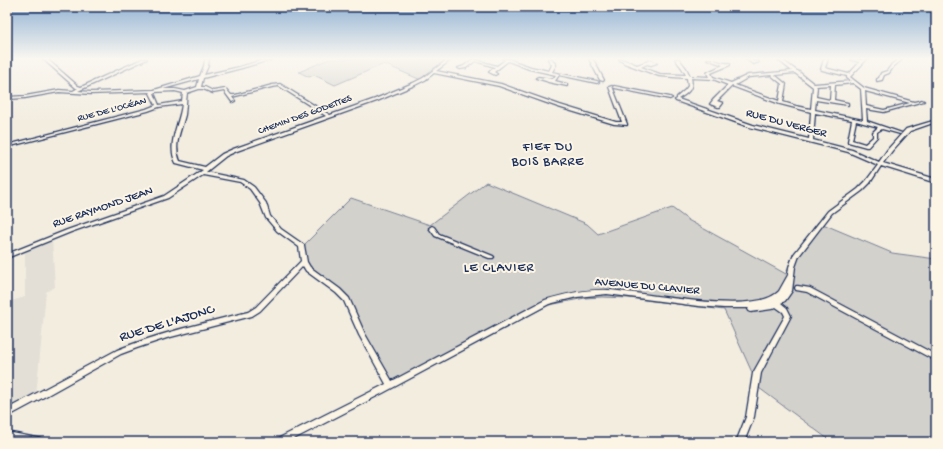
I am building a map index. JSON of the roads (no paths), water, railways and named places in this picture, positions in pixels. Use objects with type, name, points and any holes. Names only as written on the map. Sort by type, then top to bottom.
[{"type":"street","points":[[69,80],[80,88]]},
{"type":"street","points":[[73,92],[98,80]]},
{"type":"street","name":"RUE DE L'OCÉAN","points":[[7,146],[158,106],[152,93],[154,91],[188,80]]},
{"type":"street","points":[[199,88],[200,80]]},
{"type":"street","name":"CHEMIN DES GODETTES","points":[[204,171],[224,155],[235,150],[376,100],[421,80]]},
{"type":"street","points":[[474,80],[500,85],[559,106],[616,123],[625,124],[613,87]]},
{"type":"street","points":[[549,80],[566,85]]},
{"type":"street","name":"RUE DU VERGER","points":[[593,80],[613,87],[675,98],[751,126],[850,151],[936,181]]},
{"type":"street","points":[[675,98],[683,93],[690,84],[689,80]]},
{"type":"street","points":[[717,80],[781,103],[854,119],[900,133]]},
{"type":"street","points":[[712,103],[731,85],[741,80]]},
{"type":"street","points":[[779,80],[784,84],[781,103]]},
{"type":"street","points":[[807,80],[814,86],[854,82]]},
{"type":"street","points":[[851,80],[863,89],[914,104]]},
{"type":"street","points":[[832,101],[833,84]]},
{"type":"street","points":[[230,96],[280,85],[328,116]]},
{"type":"street","points":[[811,141],[814,86]]},
{"type":"street","points":[[7,98],[59,91],[175,90],[185,92],[202,88],[213,92],[225,90],[233,101]]},
{"type":"street","points":[[863,89],[865,122]]},
{"type":"street","points":[[185,92],[174,155],[178,162],[204,171],[242,181],[252,188],[263,203],[268,217],[278,230],[302,246],[304,262],[308,269],[338,291],[347,300],[362,335],[390,385]]},
{"type":"street","points":[[814,98],[847,104]]},
{"type":"street","points":[[864,108],[884,111],[914,104],[922,100]]},
{"type":"street","points":[[158,106],[184,102]]},
{"type":"street","points":[[854,119],[854,127],[850,132],[850,141],[866,146],[875,137],[875,132],[881,126]]},
{"type":"street","name":"AVENUE DU CLAVIER","points":[[777,304],[789,291],[790,277],[796,255],[830,212],[860,190],[908,130],[936,120]]},
{"type":"street","points":[[930,122],[936,125]]},
{"type":"street","name":"RUE RAYMOND JEAN","points":[[7,256],[69,231],[130,211],[166,197],[204,171]]},
{"type":"street","points":[[432,228],[437,235],[492,257]]},
{"type":"street","name":"RUE DE L'AJONC","points":[[7,413],[119,352],[133,346],[182,330],[250,314],[258,310],[304,262]]},
{"type":"street","name":"AVENUE DU CLAVIER","points":[[280,442],[547,302],[565,296],[607,292],[727,307],[762,304],[780,295],[790,277]]},
{"type":"street","points":[[798,288],[808,290],[936,358]]},
{"type":"street","points":[[777,304],[776,301],[782,296],[784,289]]},
{"type":"street","points":[[727,307],[754,309],[766,308],[777,304]]},
{"type":"street","points":[[740,442],[750,418],[757,373],[788,316],[787,312],[777,304]]},
{"type":"street","points":[[7,436],[38,442]]},
{"type":"district","name":"FIEF DU BOIS BARRE","points":[[548,154]]},
{"type":"district","name":"LE CLAVIER","points":[[499,268]]}]
